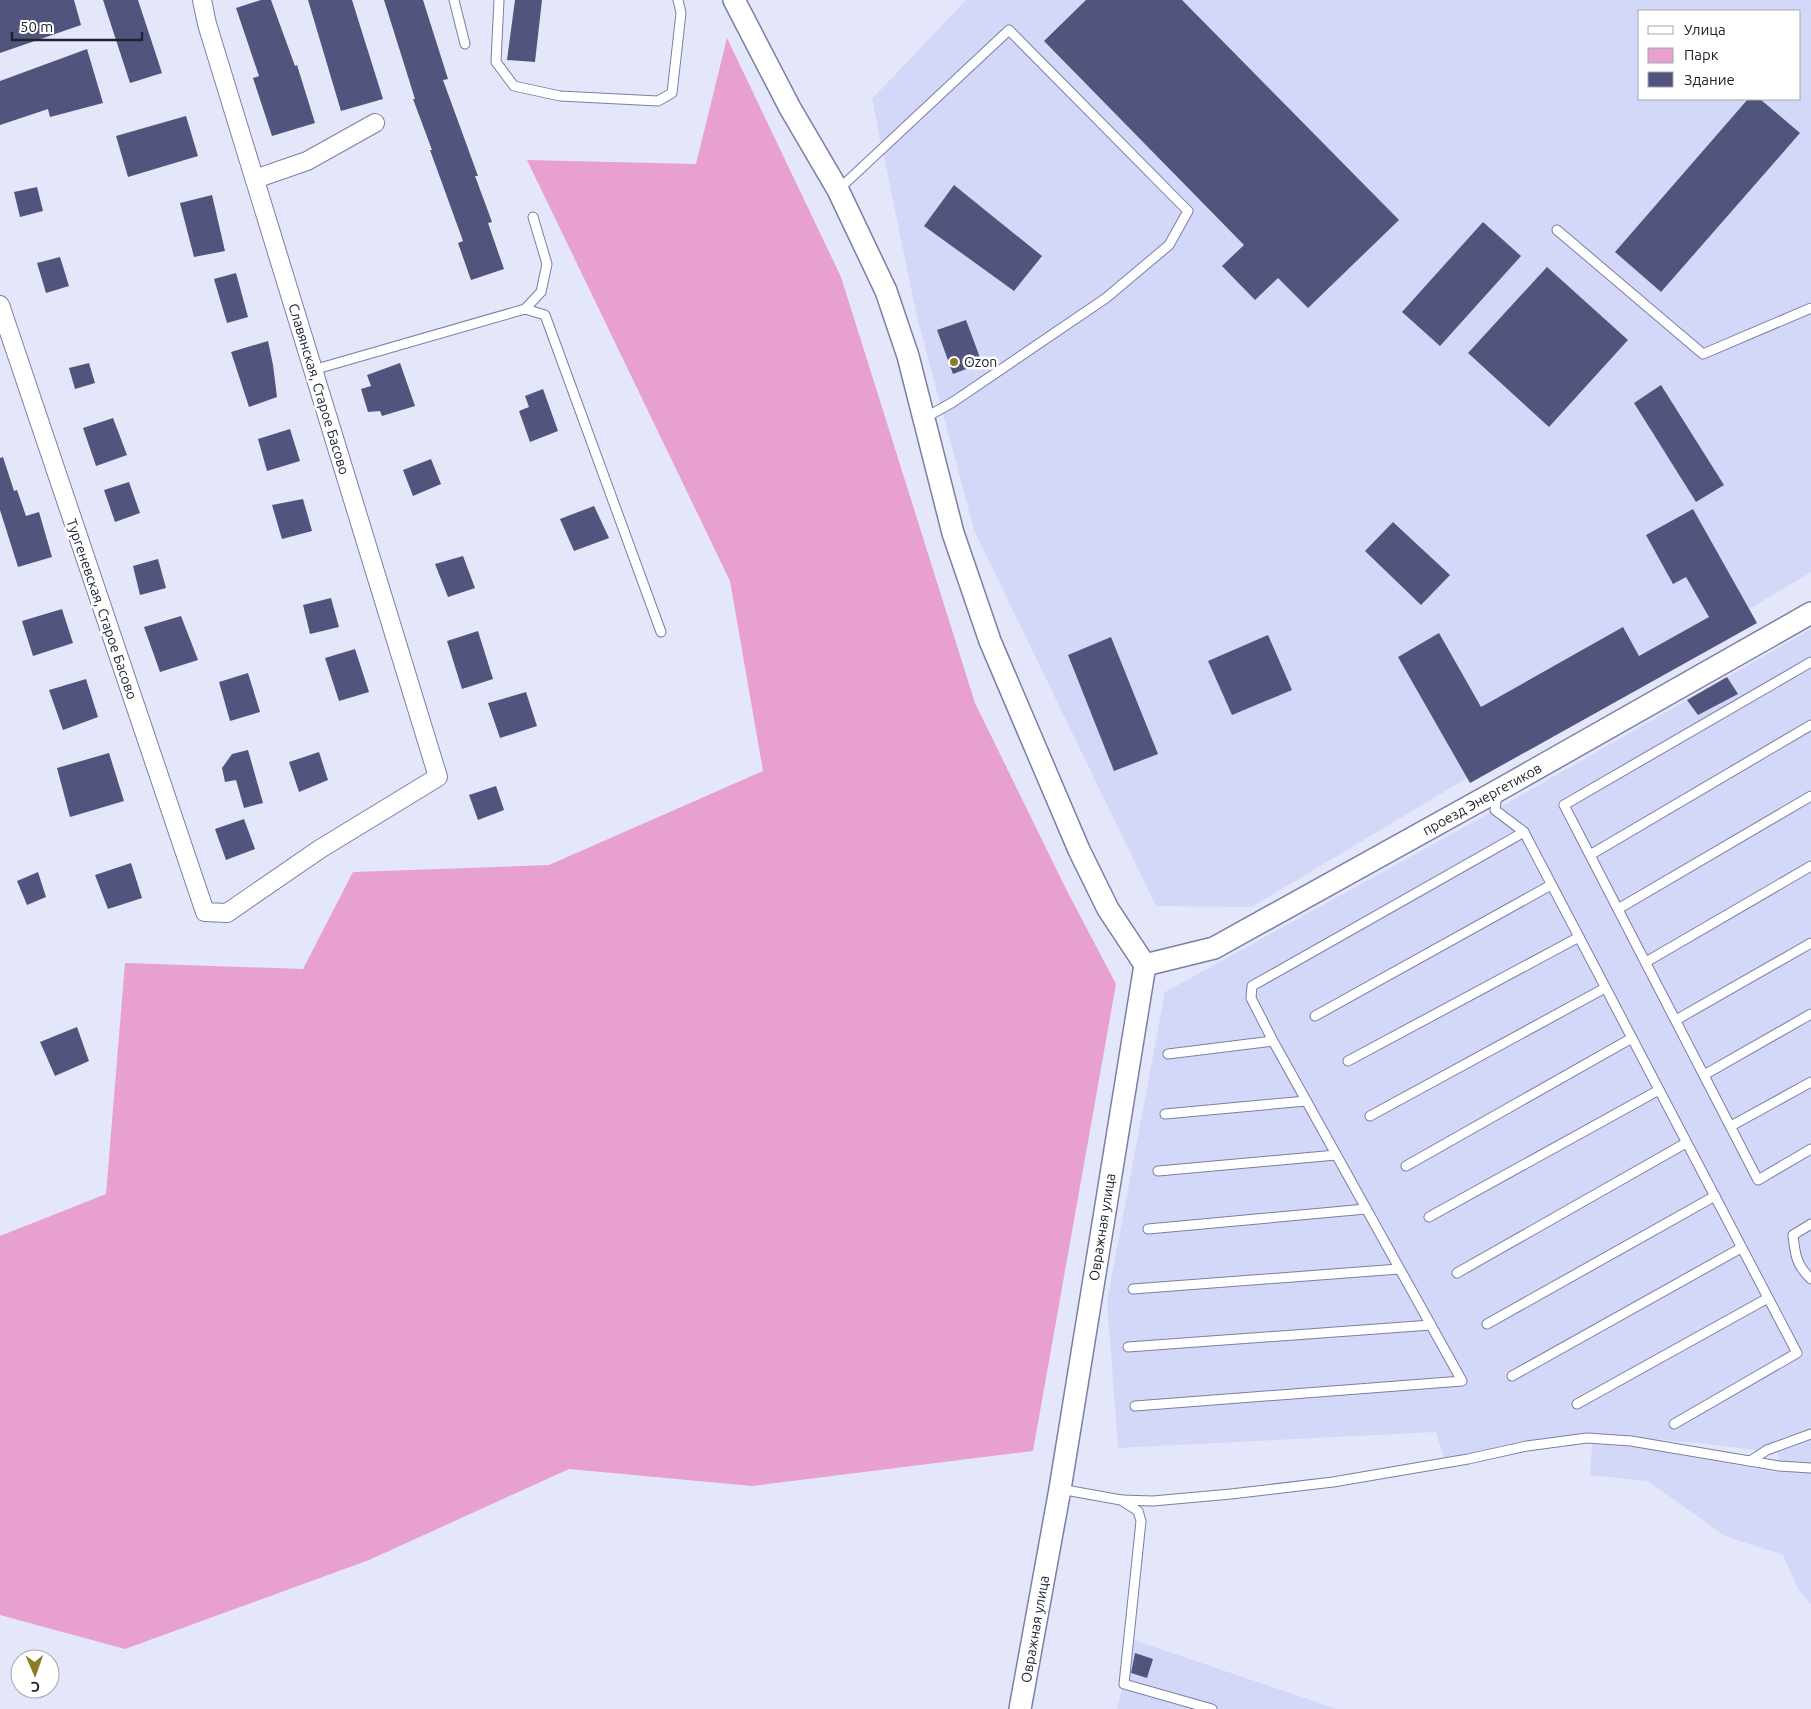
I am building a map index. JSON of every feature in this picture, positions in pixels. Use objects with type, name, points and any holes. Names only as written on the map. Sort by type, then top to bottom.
[{"type":"street","name":"Славянская, Старое Басово","points":[[202,0],[207,24],[254,179],[438,777]]},
{"type":"street","points":[[734,0],[790,108],[838,190],[886,291],[908,356],[953,533],[990,641],[1080,850],[1108,909],[1145,965]]},
{"type":"street","points":[[254,179],[307,161],[375,123]]},
{"type":"street","name":"Тургеневская, Старое Басово","points":[[0,305],[7,349],[205,912],[227,913],[320,848],[438,777]]},
{"type":"street","name":"проезд Энергетиков","points":[[1145,965],[1214,948],[1497,791],[1811,613]]},
{"type":"street","name":"Овражная улица","points":[[1020,1709],[1060,1489],[1136,1009],[1145,965]]},
{"type":"lane","points":[[454,0],[465,44]]},
{"type":"lane","points":[[499,0],[496,62],[514,86],[560,96],[658,101],[672,93],[681,13],[678,0]]},
{"type":"lane","points":[[838,190],[1009,30],[1188,211],[1169,246],[1106,298],[953,402],[923,419]]},
{"type":"lane","points":[[313,370],[525,309],[541,292],[546,264],[533,217]]},
{"type":"lane","points":[[1557,230],[1703,354],[1811,308]]},
{"type":"lane","points":[[525,309],[545,315],[661,632]]},
{"type":"lane","points":[[1811,662],[1564,804],[1758,1180],[1811,1149]]},
{"type":"lane","points":[[1590,855],[1811,725]]},
{"type":"lane","points":[[1497,791],[1495,810],[1524,832],[1797,1353],[1674,1424]]},
{"type":"lane","points":[[1618,909],[1811,796]]},
{"type":"lane","points":[[1135,1406],[1462,1381],[1273,1041],[1251,998],[1252,986],[1524,832]]},
{"type":"lane","points":[[1646,962],[1811,866]]},
{"type":"lane","points":[[1315,1016],[1552,885]]},
{"type":"lane","points":[[1348,1061],[1579,937]]},
{"type":"lane","points":[[1676,1020],[1811,943]]},
{"type":"lane","points":[[1370,1116],[1605,988]]},
{"type":"lane","points":[[1704,1075],[1811,1014]]},
{"type":"lane","points":[[1406,1166],[1632,1038]]},
{"type":"lane","points":[[1168,1054],[1273,1041]]},
{"type":"lane","points":[[1731,1126],[1811,1082]]},
{"type":"lane","points":[[1429,1217],[1659,1090]]},
{"type":"lane","points":[[1165,1114],[1306,1100]]},
{"type":"lane","points":[[1457,1273],[1686,1143]]},
{"type":"lane","points":[[1158,1171],[1336,1155]]},
{"type":"lane","points":[[1487,1324],[1714,1196]]},
{"type":"lane","points":[[1148,1229],[1366,1209]]},
{"type":"lane","points":[[1811,1224],[1793,1235],[1795,1257],[1805,1274],[1811,1279]]},
{"type":"lane","points":[[1512,1376],[1741,1248]]},
{"type":"lane","points":[[1133,1289],[1399,1269]]},
{"type":"lane","points":[[1577,1404],[1768,1298]]},
{"type":"lane","points":[[1128,1347],[1431,1325]]},
{"type":"lane","points":[[1750,1461],[1767,1450],[1811,1434]]},
{"type":"lane","points":[[1060,1489],[1121,1500],[1153,1501],[1221,1495],[1333,1482],[1468,1459],[1527,1446],[1586,1438],[1631,1441],[1780,1466],[1811,1468]]},
{"type":"lane","points":[[1121,1500],[1138,1510],[1141,1521],[1124,1684],[1212,1709]]},
{"type":"shaded area","points":[[966,0],[1811,0],[1811,572],[1252,907],[1156,906],[974,530],[917,317],[872,99]]},
{"type":"shaded area","points":[[1811,629],[1811,1605],[1797,1587],[1783,1555],[1725,1536],[1648,1481],[1590,1475],[1592,1444],[1644,1448],[1779,1473],[1778,1453],[1699,1443],[1610,1436],[1508,1447],[1444,1459],[1436,1432],[1118,1448],[1107,1301],[1165,992],[1495,810]]},
{"type":"shaded area","points":[[1134,1640],[1337,1709],[1117,1709]]},
{"type":"green space","points":[[727,38],[841,277],[975,703],[1067,891],[1116,984],[1033,1451],[752,1486],[569,1469],[369,1560],[125,1649],[0,1615],[0,1236],[106,1194],[125,963],[303,969],[353,872],[549,865],[763,771],[730,581],[527,160],[696,164]]},
{"type":"building","points":[[0,0],[74,0],[81,25],[0,53]]},
{"type":"building","points":[[103,0],[138,0],[162,73],[130,83]]},
{"type":"building","points":[[261,0],[271,0],[295,66],[297,65],[315,123],[272,136],[253,78],[259,76],[236,8]]},
{"type":"building","points":[[308,0],[352,0],[383,99],[341,111]]},
{"type":"building","points":[[384,0],[423,0],[448,79],[443,80],[478,176],[475,176],[492,222],[488,223],[504,269],[471,280],[458,243],[463,241],[413,99],[415,99]]},
{"type":"building","points":[[515,0],[542,0],[535,62],[507,60]]},
{"type":"building","points":[[1086,0],[1182,0],[1399,220],[1308,308],[1278,278],[1255,300],[1222,266],[1244,245],[1044,41]]},
{"type":"building","points":[[87,49],[103,103],[50,117],[48,109],[0,125],[0,81]]},
{"type":"building","points":[[1747,100],[1761,100],[1800,133],[1661,292],[1615,252]]},
{"type":"building","points":[[186,116],[198,156],[128,177],[116,136]]},
{"type":"building","points":[[954,185],[1042,256],[1014,291],[924,226]]},
{"type":"building","points":[[37,187],[43,211],[20,217],[14,192]]},
{"type":"building","points":[[212,195],[225,251],[194,257],[180,203]]},
{"type":"building","points":[[1483,222],[1521,256],[1440,346],[1402,312]]},
{"type":"building","points":[[60,257],[69,286],[46,293],[37,263]]},
{"type":"building","points":[[1547,267],[1628,340],[1549,427],[1468,353]]},
{"type":"building","points":[[236,273],[248,317],[227,323],[214,279]]},
{"type":"building","points":[[966,320],[982,363],[953,374],[937,330]]},
{"type":"building","points":[[268,341],[277,397],[249,407],[231,352]]},
{"type":"building","points":[[89,363],[95,383],[75,389],[69,368]]},
{"type":"building","points":[[400,363],[415,406],[382,416],[380,411],[368,412],[361,389],[371,386],[367,375]]},
{"type":"building","points":[[1661,385],[1724,485],[1696,502],[1634,403]]},
{"type":"building","points":[[543,389],[558,431],[530,442],[519,411],[529,407],[525,396]]},
{"type":"building","points":[[113,418],[127,455],[96,466],[83,428]]},
{"type":"building","points":[[290,429],[300,461],[267,471],[258,439]]},
{"type":"building","points":[[3,457],[14,491],[17,490],[26,516],[39,512],[52,557],[18,567],[0,510],[0,458]]},
{"type":"building","points":[[431,459],[441,484],[413,496],[403,470]]},
{"type":"building","points":[[129,482],[140,513],[115,522],[104,490]]},
{"type":"building","points":[[303,499],[312,531],[282,539],[272,505]]},
{"type":"building","points":[[594,506],[609,538],[574,551],[560,519]]},
{"type":"building","points":[[1693,509],[1757,623],[1470,783],[1398,657],[1439,633],[1481,707],[1623,627],[1639,656],[1709,617],[1686,577],[1673,584],[1646,535]]},
{"type":"building","points":[[1393,522],[1450,575],[1421,605],[1365,551]]},
{"type":"building","points":[[463,556],[475,588],[448,597],[435,564]]},
{"type":"building","points":[[158,559],[166,588],[140,595],[133,566]]},
{"type":"building","points":[[331,598],[339,627],[310,634],[303,605]]},
{"type":"building","points":[[62,609],[73,643],[33,656],[22,621]]},
{"type":"building","points":[[181,616],[198,660],[160,672],[144,627]]},
{"type":"building","points":[[478,631],[493,679],[462,689],[447,641]]},
{"type":"building","points":[[1268,635],[1292,690],[1232,715],[1208,661]]},
{"type":"building","points":[[1111,637],[1158,754],[1114,771],[1068,655]]},
{"type":"building","points":[[355,649],[369,692],[339,701],[325,658]]},
{"type":"building","points":[[248,673],[260,712],[230,721],[219,682]]},
{"type":"building","points":[[1727,677],[1738,694],[1698,715],[1687,700]]},
{"type":"building","points":[[86,679],[98,717],[63,730],[49,690]]},
{"type":"building","points":[[526,692],[537,726],[500,738],[488,703]]},
{"type":"building","points":[[248,750],[263,803],[244,808],[236,780],[225,782],[222,768],[232,754]]},
{"type":"building","points":[[319,752],[328,780],[299,792],[289,762]]},
{"type":"building","points":[[109,753],[124,801],[70,817],[57,768]]},
{"type":"building","points":[[496,786],[504,810],[478,820],[469,795]]},
{"type":"building","points":[[244,819],[255,849],[226,860],[215,829]]},
{"type":"building","points":[[131,863],[142,898],[108,909],[95,875]]},
{"type":"building","points":[[38,872],[46,897],[27,905],[17,881]]},
{"type":"building","points":[[77,1027],[89,1061],[55,1076],[40,1042]]},
{"type":"building","points":[[1135,1653],[1153,1659],[1147,1678],[1131,1673]]},
{"type":"place","name":"Ozon","points":[[954,362]]}]
